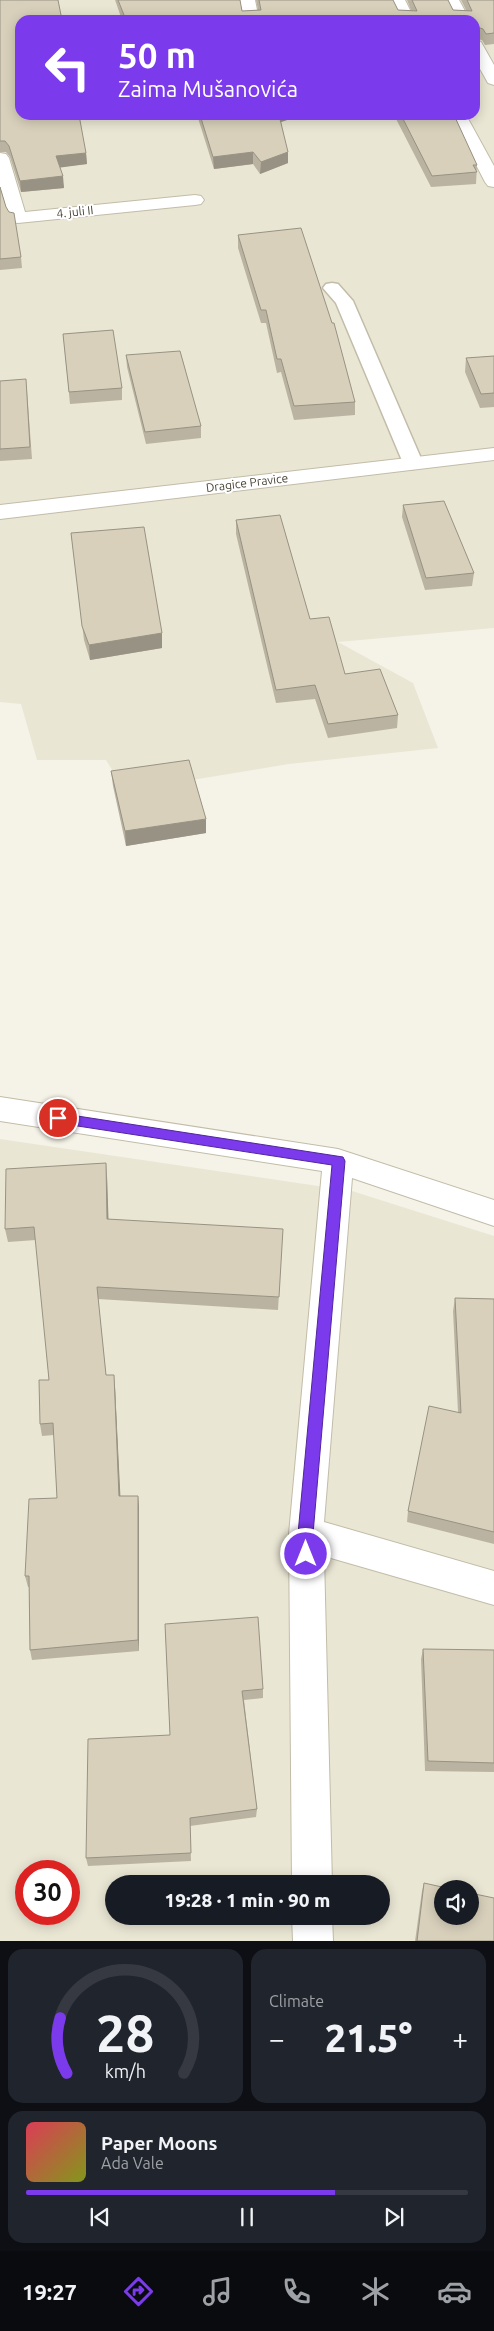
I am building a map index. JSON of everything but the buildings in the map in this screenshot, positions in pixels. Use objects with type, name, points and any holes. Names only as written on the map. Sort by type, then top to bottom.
[{"type":"street","points":[[247,0],[250,15]]},
{"type":"street","points":[[396,0],[404,15]]},
{"type":"street","points":[[451,0],[459,15]]},
{"type":"street","points":[[480,54],[494,80]]},
{"type":"street","points":[[461,120],[494,182]]},
{"type":"street","name":"4. juli II","points":[[0,158],[18,218],[195,200]]},
{"type":"street","name":"Dragice Pravice","points":[[0,512],[494,454]]},
{"type":"street","points":[[0,1109],[338,1161],[494,1213]]},
{"type":"street","points":[[312,1875],[306,1534],[338,1161]]},
{"type":"street","points":[[306,1534],[494,1588]]},
{"type":"street","points":[[312,1925],[313,1941]]},
{"type":"lane","points":[[332,288],[344,301],[413,464]]},
{"type":"shaded area","points":[[0,0],[494,0],[494,628],[338,642],[413,683],[438,748],[289,764],[125,791],[106,760],[37,760],[21,704],[0,702]]},
{"type":"shaded area","points":[[0,1139],[352,1191],[494,1236],[494,1941],[0,1941]]},
{"type":"route","points":[[58,1118],[338,1161],[306,1534],[306,1554]]}]
